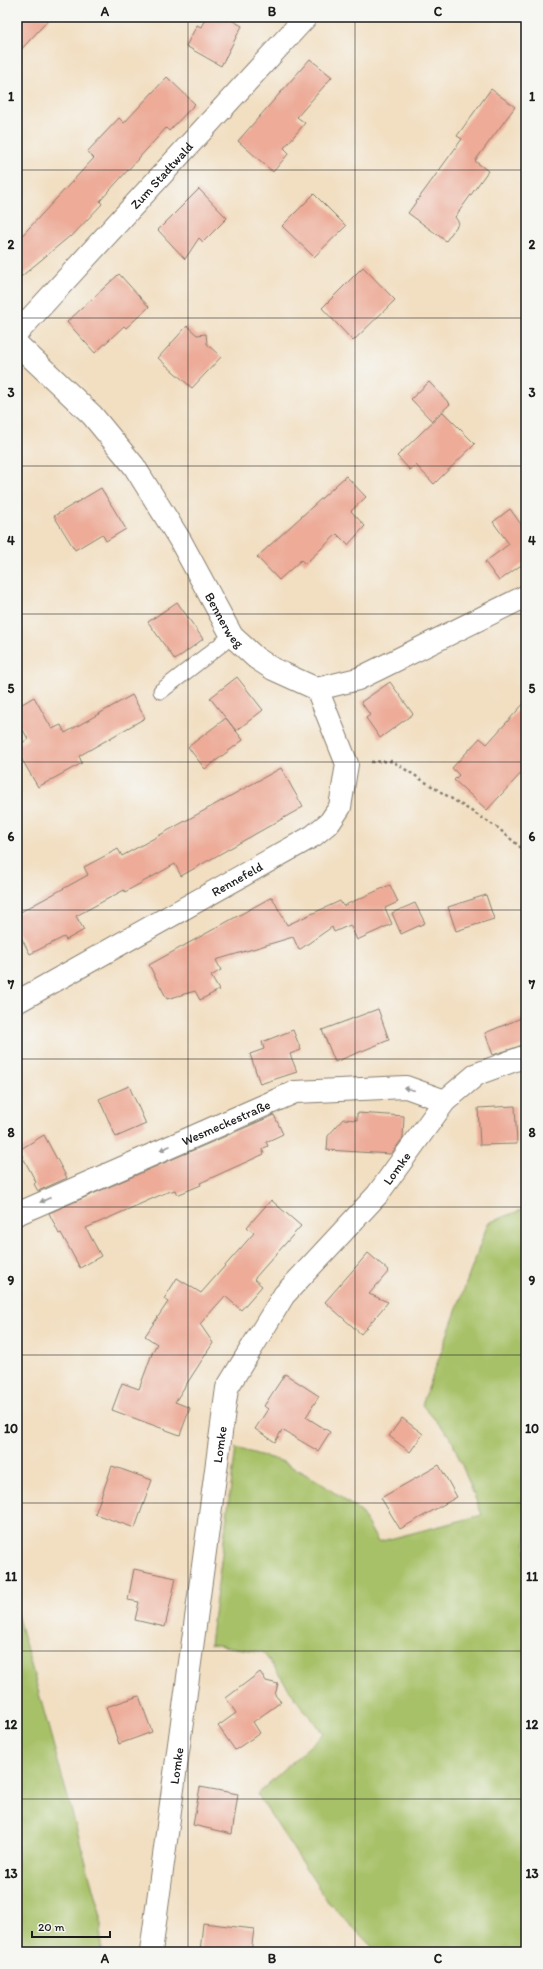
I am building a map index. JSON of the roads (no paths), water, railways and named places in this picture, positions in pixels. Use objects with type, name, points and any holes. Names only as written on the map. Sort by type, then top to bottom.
[{"type":"street","name":"Zum Stadtwald","points":[[17,333],[306,17]]},
{"type":"street","name":"Bennerweg","points":[[21,355],[92,415],[134,466],[180,540],[232,636],[256,658],[273,669],[317,688]]},
{"type":"street","points":[[317,688],[358,679],[526,596]]},
{"type":"street","name":"Rennefeld","points":[[17,1002],[313,836],[330,822],[340,807],[347,764],[317,688]]},
{"type":"street","name":"Lomke","points":[[151,1952],[227,1388],[284,1295],[377,1195],[445,1101],[477,1074],[526,1056]]},
{"type":"street","name":"Wesmeckestraße","points":[[17,1214],[295,1092],[406,1087],[445,1101]]},
{"type":"lane","points":[[161,691],[232,636]]}]
